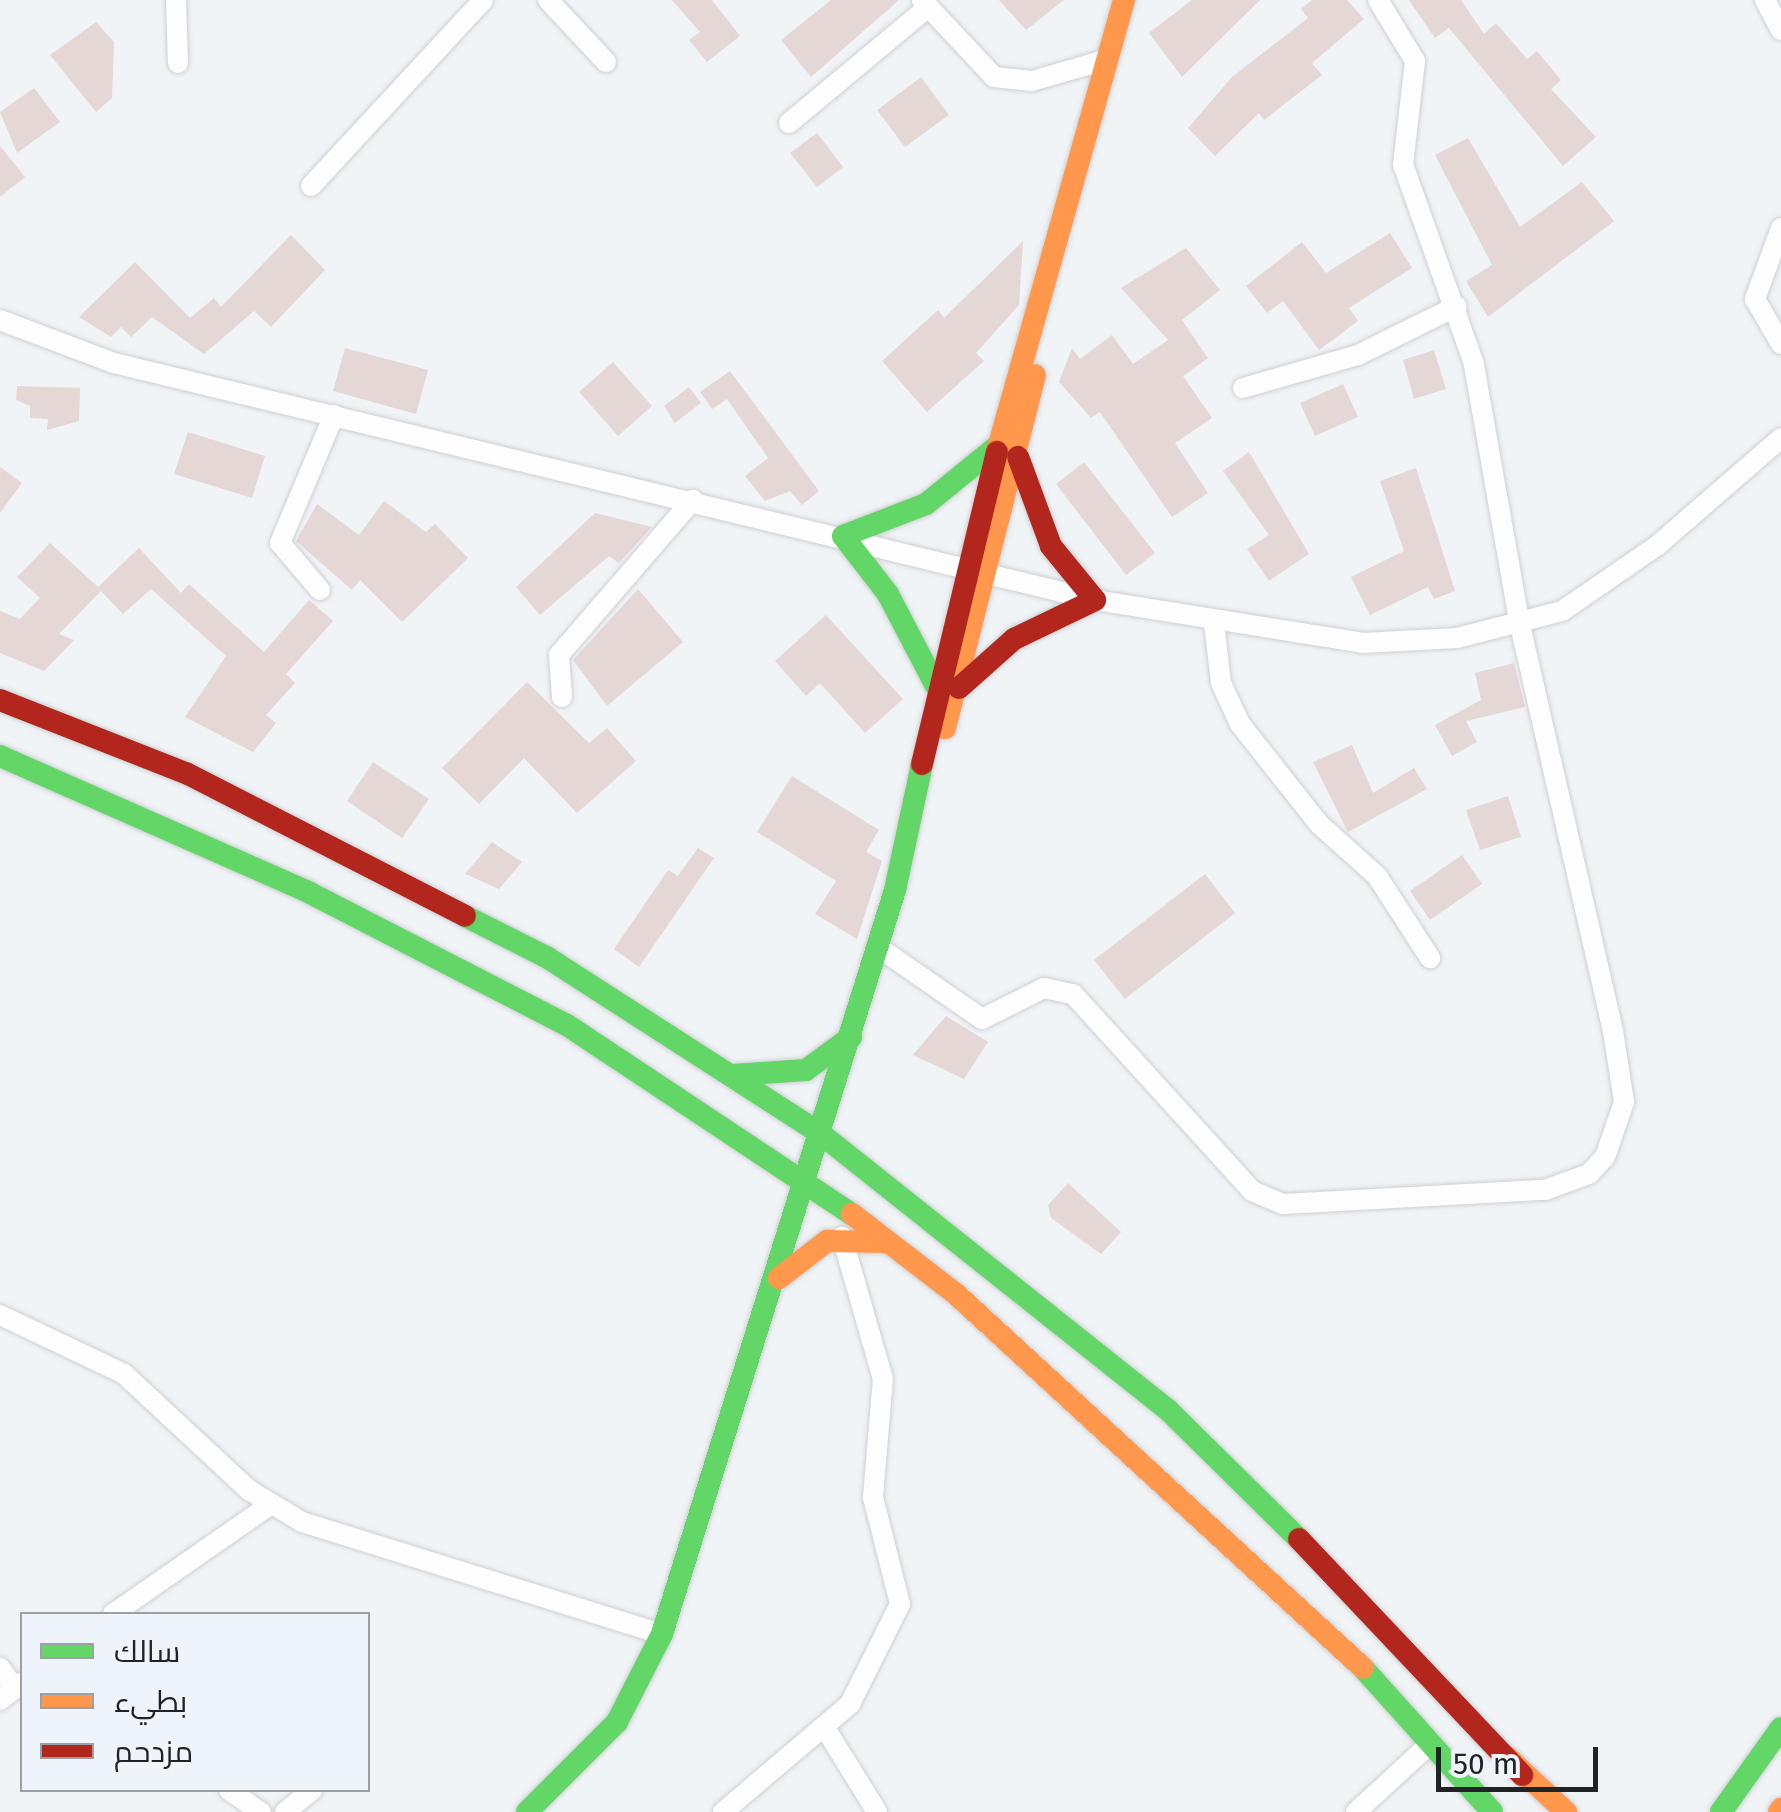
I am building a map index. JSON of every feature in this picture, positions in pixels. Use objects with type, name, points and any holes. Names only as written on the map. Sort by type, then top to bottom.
[{"type":"main road","points":[[527,1812],[618,1722],[662,1634],[777,1280],[878,946],[947,688],[990,575],[1007,451],[1038,318],[1124,0]]},
{"type":"main road","points":[[947,688],[888,594],[843,536],[926,504],[1007,451]]},
{"type":"main road","points":[[947,688],[964,568],[1007,451]]},
{"type":"main road","points":[[947,688],[1014,639],[1095,600],[1051,546],[1007,451]]},
{"type":"main road","points":[[0,700],[188,774],[480,922],[733,1075],[821,1134],[1168,1410],[1507,1757],[1566,1812]]},
{"type":"main road","points":[[0,756],[310,893],[567,1024],[806,1178],[1227,1536],[1431,1743],[1492,1812]]},
{"type":"main road","points":[[733,1075],[806,1070],[850,1037]]},
{"type":"main road","points":[[777,1280],[807,1251],[842,1238],[885,1242]]},
{"type":"main road","points":[[1721,1812],[1781,1728]]},
{"type":"main road","points":[[1507,1757],[1552,1812]]},
{"type":"main road","points":[[1696,1812],[1748,1775]]},
{"type":"street","points":[[176,0],[178,63]]},
{"type":"street","points":[[311,186],[483,0]]},
{"type":"street","points":[[548,0],[606,62]]},
{"type":"street","points":[[878,946],[982,1019],[1044,988],[1073,994],[1266,1198],[1305,1206],[1492,1198],[1589,1174],[1606,1157],[1624,1102],[1520,626],[1500,489],[1457,306],[1400,147],[1416,100],[1415,61],[1378,0]]},
{"type":"street","points":[[1765,0],[1781,30]]},
{"type":"street","points":[[788,123],[925,4],[994,76],[1032,81],[1108,58]]},
{"type":"street","points":[[1781,228],[1755,299],[1781,344]]},
{"type":"street","points":[[1243,388],[1340,362],[1457,306]]},
{"type":"street","points":[[0,320],[114,363],[843,536],[1095,600],[1214,623],[1362,643],[1520,626],[1562,611],[1658,545],[1781,438]]},
{"type":"street","points":[[320,590],[280,543],[334,415]]},
{"type":"street","points":[[562,697],[559,656],[693,500]]},
{"type":"street","points":[[1214,623],[1220,683],[1240,724],[1319,824],[1377,876],[1430,958]]},
{"type":"street","points":[[723,1812],[824,1728],[867,1678],[900,1604],[873,1497],[883,1379],[842,1238]]},
{"type":"street","points":[[0,1315],[124,1374],[270,1505],[362,1544],[662,1634]]},
{"type":"street","points":[[116,1612],[270,1505]]},
{"type":"street","points":[[0,1668],[12,1691]]},
{"type":"street","points":[[824,1728],[877,1812]]},
{"type":"street","points":[[1356,1812],[1431,1743]]},
{"type":"street","points":[[232,1792],[262,1812]]},
{"type":"street","points":[[284,1812],[309,1792]]},
{"type":"building","points":[[672,0],[712,0],[740,36],[707,62],[689,40],[700,32]]},
{"type":"building","points":[[831,0],[899,0],[811,77],[781,40]]},
{"type":"building","points":[[999,0],[1064,0],[1026,30]]},
{"type":"building","points":[[1192,0],[1260,0],[1182,77],[1149,33]]},
{"type":"building","points":[[1312,0],[1347,0],[1364,19],[1312,63],[1322,75],[1264,120],[1259,113],[1215,156],[1188,128],[1232,77],[1308,18],[1301,9]]},
{"type":"building","points":[[1409,0],[1461,0],[1484,34],[1496,23],[1527,59],[1537,51],[1561,80],[1551,89],[1596,137],[1563,166],[1449,28],[1435,38]]},
{"type":"building","points":[[96,22],[114,42],[112,98],[96,112],[50,55]]},
{"type":"building","points":[[921,77],[949,115],[905,147],[877,110]]},
{"type":"building","points":[[34,88],[60,122],[17,153],[0,112]]},
{"type":"building","points":[[817,133],[843,167],[817,187],[790,153]]},
{"type":"building","points":[[1468,138],[1520,227],[1582,182],[1614,221],[1488,317],[1466,281],[1492,265],[1435,155]]},
{"type":"building","points":[[0,146],[25,177],[0,197]]},
{"type":"building","points":[[1390,233],[1412,268],[1349,308],[1358,321],[1319,350],[1283,301],[1267,313],[1246,286],[1302,242],[1326,273]]},
{"type":"building","points":[[291,235],[325,270],[271,327],[254,311],[204,354],[152,317],[131,337],[121,327],[111,337],[79,317],[135,262],[190,318],[214,298],[221,307]]},
{"type":"building","points":[[1023,241],[1019,305],[976,353],[984,361],[927,412],[882,361],[938,310],[944,318]]},
{"type":"building","points":[[1186,248],[1220,290],[1182,320],[1208,358],[1183,376],[1212,418],[1175,443],[1208,493],[1172,517],[1100,412],[1091,418],[1059,382],[1072,348],[1080,359],[1112,335],[1133,364],[1168,340],[1121,288]]},
{"type":"building","points":[[345,348],[428,370],[416,414],[333,391]]},
{"type":"building","points":[[1434,350],[1446,389],[1414,399],[1403,360]]},
{"type":"building","points":[[613,362],[652,406],[618,436],[579,392]]},
{"type":"building","points":[[730,371],[819,491],[802,505],[790,491],[765,501],[745,476],[768,458],[727,399],[712,409],[700,392]]},
{"type":"building","points":[[1343,384],[1358,417],[1315,436],[1300,403]]},
{"type":"building","points":[[17,386],[80,388],[79,421],[47,430],[48,419],[30,418],[30,406],[16,400]]},
{"type":"building","points":[[689,387],[701,403],[675,423],[664,406]]},
{"type":"building","points":[[188,432],[265,456],[252,498],[174,474]]},
{"type":"building","points":[[1249,452],[1309,554],[1269,581],[1247,549],[1269,535],[1223,471]]},
{"type":"building","points":[[1084,462],[1155,553],[1126,575],[1056,484]]},
{"type":"building","points":[[0,467],[22,483],[0,513]]},
{"type":"building","points":[[1416,468],[1455,591],[1434,599],[1428,587],[1370,615],[1351,577],[1404,551],[1380,481]]},
{"type":"building","points":[[384,501],[426,532],[435,524],[468,558],[402,622],[360,580],[352,590],[296,541],[317,504],[359,535]]},
{"type":"building","points":[[595,513],[652,527],[619,563],[609,556],[540,615],[516,587]]},
{"type":"building","points":[[50,543],[98,587],[139,548],[181,593],[189,584],[264,652],[309,600],[333,621],[286,674],[295,683],[266,715],[276,723],[253,752],[185,717],[226,656],[151,589],[123,614],[101,591],[59,634],[74,640],[44,671],[0,653],[0,611],[20,619],[40,598],[17,577]]},
{"type":"building","points":[[638,589],[683,642],[607,706],[573,660]]},
{"type":"building","points":[[826,615],[903,699],[865,733],[820,683],[806,696],[775,661]]},
{"type":"building","points":[[1514,663],[1525,707],[1466,721],[1477,742],[1452,756],[1435,725],[1481,700],[1475,673]]},
{"type":"building","points":[[527,682],[589,743],[607,728],[636,761],[577,813],[524,758],[479,804],[442,768]]},
{"type":"building","points":[[1352,745],[1373,793],[1414,768],[1427,789],[1348,832],[1313,762]]},
{"type":"building","points":[[373,762],[429,799],[402,838],[347,801]]},
{"type":"building","points":[[792,776],[879,830],[866,852],[882,861],[857,939],[815,914],[836,881],[757,832]]},
{"type":"building","points":[[1508,796],[1521,837],[1480,850],[1466,810]]},
{"type":"building","points":[[492,842],[522,862],[499,889],[465,874]]},
{"type":"building","points":[[698,848],[714,858],[639,967],[614,949],[668,870],[678,876]]},
{"type":"building","points":[[1462,855],[1482,884],[1430,920],[1410,891]]},
{"type":"building","points":[[1205,874],[1235,913],[1125,999],[1094,960]]},
{"type":"building","points":[[946,1016],[988,1042],[964,1079],[913,1055]]},
{"type":"building","points":[[1068,1183],[1121,1232],[1101,1254],[1051,1218],[1048,1205]]},
{"type":"traffic: fast","points":[[936,686],[888,594],[843,536],[926,504],[996,447]]},
{"type":"traffic: fast","points":[[0,756],[310,893],[567,1025],[852,1214]]},
{"type":"traffic: fast","points":[[527,1812],[617,1722],[662,1634],[895,890],[922,764]]},
{"type":"traffic: fast","points":[[465,916],[548,958],[821,1134],[1168,1410],[1299,1539]]},
{"type":"traffic: fast","points":[[733,1075],[806,1070],[851,1037]]},
{"type":"traffic: fast","points":[[1363,1668],[1492,1812]]},
{"type":"traffic: fast","points":[[1721,1812],[1781,1728]]},
{"type":"traffic: slow","points":[[997,452],[1124,0]]},
{"type":"traffic: slow","points":[[945,728],[1035,375]]},
{"type":"traffic: slow","points":[[852,1214],[957,1295],[1363,1668]]},
{"type":"traffic: slow","points":[[779,1278],[827,1241],[885,1242]]},
{"type":"traffic: slow","points":[[1507,1757],[1566,1812]]},
{"type":"traffic: jam","points":[[922,764],[997,452]]},
{"type":"traffic: jam","points":[[959,688],[1014,639],[1095,600],[1051,546],[1018,457]]},
{"type":"traffic: jam","points":[[0,700],[188,774],[465,916]]},
{"type":"traffic: jam","points":[[1299,1539],[1522,1775]]}]
